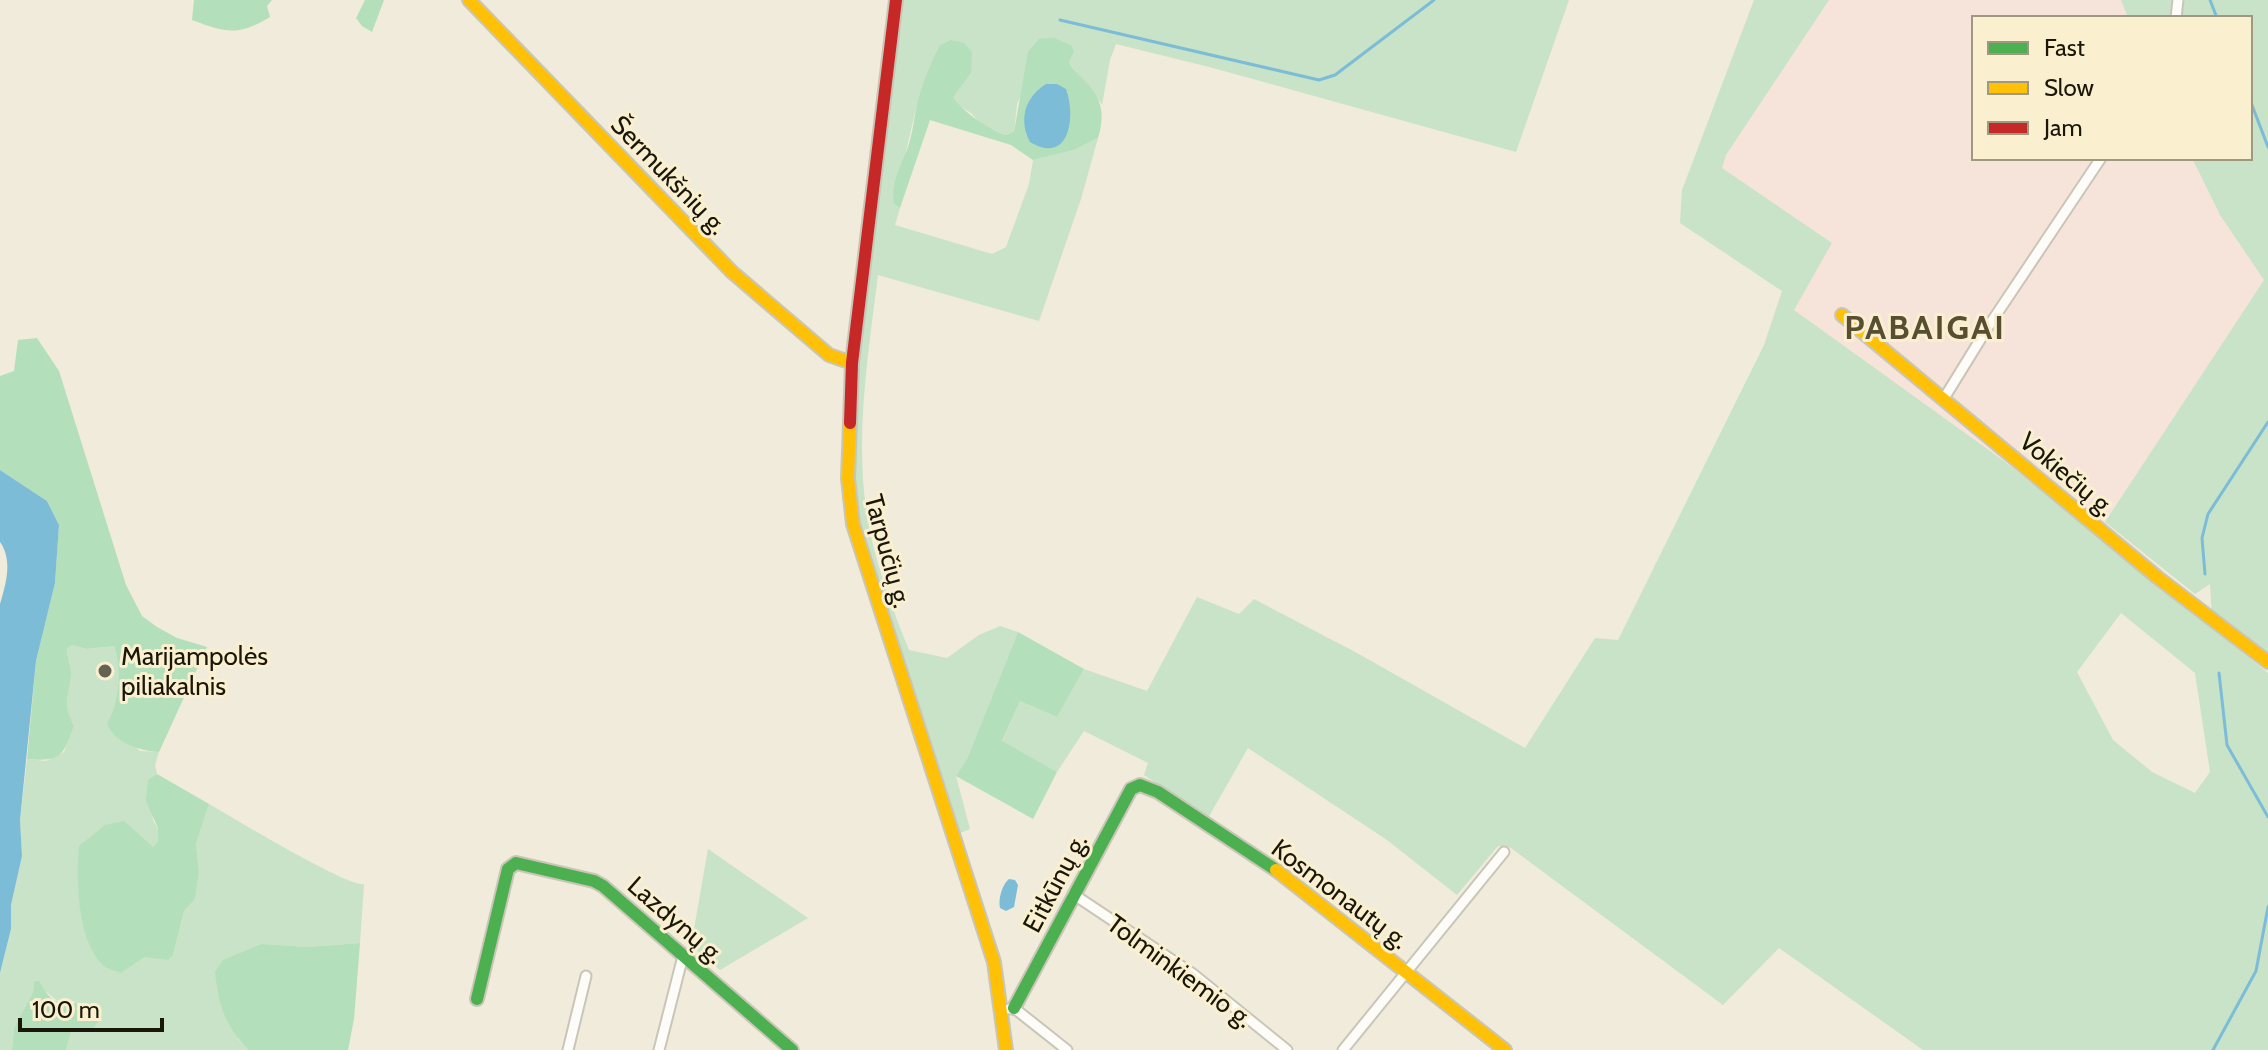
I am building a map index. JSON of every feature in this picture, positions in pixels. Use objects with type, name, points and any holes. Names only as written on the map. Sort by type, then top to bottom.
[{"type":"street","name":"Šermukšnių g.","points":[[469,0],[732,272],[829,355],[852,363]]},
{"type":"street","name":"Tarpučių g.","points":[[896,0],[852,363],[848,478],[853,524],[1008,1009],[1006,1050]]},
{"type":"street","points":[[1943,400],[2100,160]]},
{"type":"street","name":"Vokiečių g.","points":[[1842,315],[2157,577],[2268,662]]},
{"type":"street","name":"Eitkūnų g.","points":[[1008,1009],[1131,789],[1140,785]]},
{"type":"street","name":"Kosmonautų g.","points":[[1140,785],[1158,792],[1281,873],[1505,1050]]},
{"type":"street","points":[[1343,1050],[1504,852]]},
{"type":"street","name":"Lazdynų g.","points":[[477,999],[511,865],[516,863],[594,881],[603,886],[792,1050]]},
{"type":"street","name":"Tolminkiemio g.","points":[[1073,894],[1193,974],[1287,1050]]},
{"type":"street","points":[[659,1050],[683,956]]},
{"type":"street","points":[[568,1050],[586,976]]},
{"type":"street","points":[[1008,1009],[1067,1050]]},
{"type":"shaded area","points":[[1829,0],[2121,0],[2127,16],[1972,16],[1972,160],[2193,160],[2220,215],[2264,280],[2105,522],[2093,535],[2004,461],[1793,310],[1722,168],[1726,155]]},
{"type":"green space","points":[[194,0],[272,0],[267,6],[270,17],[240,30],[224,30],[192,20]]},
{"type":"green space","points":[[365,0],[384,0],[372,32],[356,18]]},
{"type":"green space","points":[[901,0],[1569,0],[1516,152],[1116,44],[1102,105],[1071,66],[1069,61],[1073,52],[1022,93],[1017,104],[1014,133],[1006,135],[982,125],[953,97],[950,40],[940,45],[916,108],[894,204],[900,208],[895,225],[992,254],[1006,247],[1029,184],[1033,160],[1074,150],[1098,138],[1081,199],[1039,321],[878,275],[863,410],[863,478],[873,545],[909,650],[947,658],[979,635],[1000,626],[1018,632],[967,759],[956,776],[970,829],[960,833],[862,538],[853,470],[857,368]]},
{"type":"green space","points":[[1754,0],[1829,0],[1726,155],[1722,168],[1832,243],[1794,310],[2004,461],[2268,673],[2268,1050],[1923,1050],[1779,948],[1723,1005],[1511,848],[1498,846],[1457,895],[1387,840],[1248,748],[1208,818],[1144,775],[1148,763],[1084,731],[1057,772],[1002,742],[1020,701],[1057,717],[1084,669],[1147,691],[1197,597],[1239,614],[1254,599],[1525,748],[1595,638],[1618,640],[1764,345],[1782,291],[1680,223],[1682,190]],"holes":[[[2121,613],[2195,673],[2210,772],[2195,793],[2152,772],[2113,740],[2077,672]]]},
{"type":"green space","points":[[2121,0],[2268,0],[2268,662],[2212,618],[2210,584],[2195,594],[2105,522],[2264,280],[2220,215],[2193,160],[2252,160],[2252,16],[2127,16]]},
{"type":"green space","points":[[1054,38],[1072,46],[1074,52],[1070,64],[1100,104],[1102,120],[1098,138],[1074,150],[1033,160],[1011,145],[930,120],[900,208],[894,204],[896,178],[910,140],[918,101],[940,45],[950,40],[964,43],[972,52],[971,73],[953,97],[977,120],[1006,135],[1014,132],[1028,52],[1039,39]]},
{"type":"green space","points":[[37,338],[59,371],[126,585],[142,616],[177,638],[207,647],[159,752],[128,745],[115,736],[107,723],[118,686],[114,646],[87,649],[72,645],[67,649],[71,672],[67,706],[74,726],[59,755],[47,759],[27,759],[36,661],[55,583],[59,525],[47,501],[0,470],[0,376],[14,371],[18,340]]},
{"type":"green space","points":[[1018,632],[1084,669],[1057,717],[1020,701],[1002,741],[1057,772],[1033,819],[956,776],[967,759]]},
{"type":"green space","points":[[72,645],[87,649],[114,646],[118,686],[107,723],[140,751],[159,752],[155,765],[157,774],[148,781],[158,841],[153,847],[148,844],[121,973],[145,957],[173,955],[184,911],[195,899],[199,872],[196,844],[209,804],[314,864],[364,884],[360,943],[308,947],[262,944],[238,1039],[248,1050],[66,1050],[71,1032],[92,1029],[74,1001],[60,1003],[34,982],[33,992],[14,1028],[12,1050],[0,1050],[0,973],[11,929],[11,905],[22,856],[20,820],[27,759],[46,761],[64,752],[74,726],[67,706],[71,672],[67,649]]},
{"type":"green space","points":[[157,774],[209,804],[196,844],[199,872],[195,899],[184,911],[173,955],[168,960],[145,957],[121,973],[104,966],[88,942],[78,892],[79,846],[105,825],[124,821],[153,847],[158,841],[158,828],[146,801],[148,780]]},
{"type":"green space","points":[[708,849],[808,918],[720,970],[691,946]]},
{"type":"green space","points":[[360,943],[354,1019],[348,1050],[248,1050],[228,1022],[218,995],[215,972],[223,960],[262,944],[308,947]]},
{"type":"green space","points":[[39,981],[50,997],[63,1003],[82,1004],[93,1012],[98,1022],[92,1029],[71,1032],[66,1050],[12,1050],[14,1028],[33,992],[34,982]]},
{"type":"water","points":[[1046,84],[1057,84],[1066,89],[1069,100],[1067,135],[1054,148],[1043,148],[1030,142],[1024,125],[1029,102]]},
{"type":"water","points":[[0,470],[47,501],[59,525],[55,583],[36,661],[20,820],[22,856],[11,905],[11,929],[0,973],[0,604],[7,564],[0,542]]},
{"type":"water","points":[[1009,879],[1015,880],[1018,885],[1014,907],[1006,911],[1000,908],[1000,901]]},
{"type":"waterway","points":[[1060,20],[1319,80],[1335,75],[1434,0]]},
{"type":"waterway","points":[[2210,0],[2216,16]]},
{"type":"waterway","points":[[2252,105],[2268,147]]},
{"type":"waterway","points":[[2205,574],[2202,538],[2208,514],[2268,422]]},
{"type":"waterway","points":[[2219,673],[2227,745],[2268,817]]},
{"type":"waterway","points":[[2213,1050],[2256,971],[2268,907]]},
{"type":"traffic: fast","points":[[1014,1008],[1131,789],[1140,785],[1158,792],[1276,870]]},
{"type":"traffic: fast","points":[[477,999],[508,869],[516,863],[594,881],[603,886],[792,1050]]},
{"type":"traffic: slow","points":[[469,0],[732,272],[829,355],[852,363]]},
{"type":"traffic: slow","points":[[1842,315],[2157,577],[2268,662]]},
{"type":"traffic: slow","points":[[850,423],[848,478],[853,524],[994,962],[1006,1050]]},
{"type":"traffic: slow","points":[[1276,870],[1505,1050]]},
{"type":"traffic: jam","points":[[850,423],[852,363],[896,0]]},
{"type":"place","name":"Marijampolės piliakalnis","points":[[105,671]]},
{"type":"district","name":"PABAIGAI","points":[[1925,327]]}]
